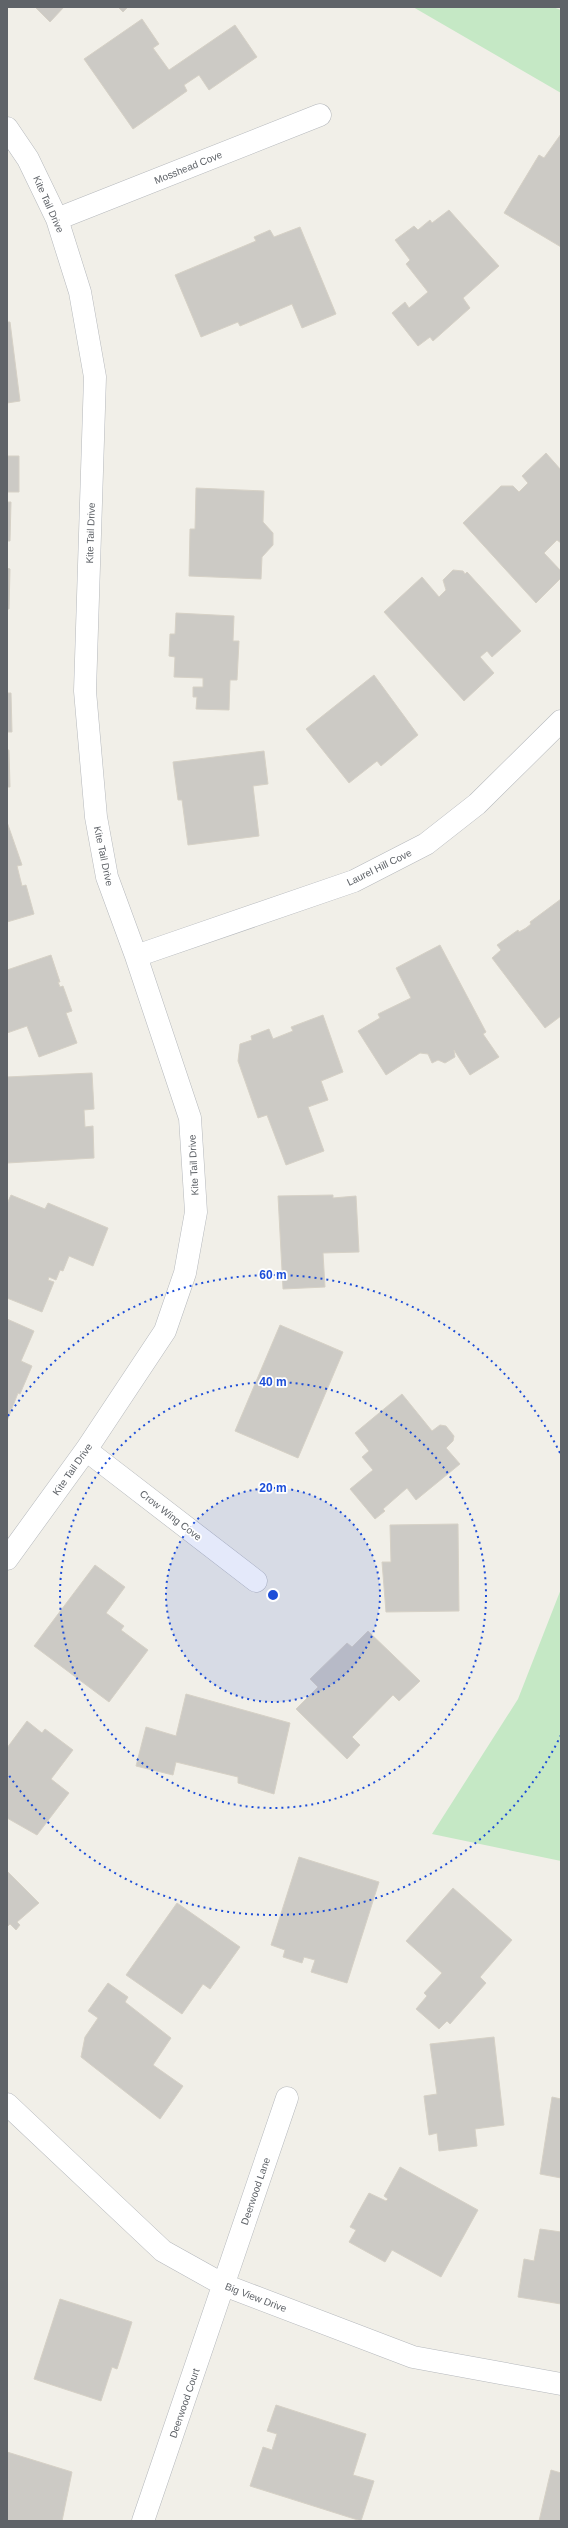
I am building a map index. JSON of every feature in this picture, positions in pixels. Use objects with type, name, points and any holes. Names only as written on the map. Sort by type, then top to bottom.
[{"type":"street","name":"Mosshead Cove","points":[[57,218],[320,115]]},
{"type":"street","name":"Kite Tail Drive","points":[[7,128],[28,159],[57,218],[80,292],[95,377],[85,692],[96,817],[107,877],[136,956],[190,1118],[196,1212],[185,1273],[165,1331],[86,1450],[7,1559]]},
{"type":"street","name":"Laurel Hill Cove","points":[[136,956],[354,881],[426,844],[476,804],[561,722]]},
{"type":"street","name":"Crow Wing Cove","points":[[86,1450],[256,1581]]},
{"type":"street","name":"Deerwood Lane","points":[[224,2285],[287,2098]]},
{"type":"street","name":"Big View Drive","points":[[7,2104],[163,2250],[224,2285],[414,2357],[561,2384]]},
{"type":"street","name":"Deerwood Court","points":[[143,2521],[224,2285]]},
{"type":"green space","points":[[413,7],[553,7],[561,10],[561,93]]},
{"type":"green space","points":[[561,1589],[561,1861],[432,1834],[518,1699]]},
{"type":"building","points":[[35,7],[64,7],[50,22]]},
{"type":"building","points":[[118,7],[128,7],[123,12]]},
{"type":"building","points":[[142,19],[159,44],[153,48],[169,70],[235,25],[257,57],[209,90],[199,75],[184,85],[187,91],[133,129],[84,59]]},
{"type":"building","points":[[561,134],[561,247],[504,213],[539,155],[544,158]]},
{"type":"building","points":[[449,210],[499,266],[463,298],[470,308],[433,341],[430,337],[418,346],[392,313],[405,302],[409,308],[428,292],[406,264],[410,260],[395,240],[414,226],[418,230],[430,220],[432,223]]},
{"type":"building","points":[[300,227],[336,314],[302,328],[292,304],[240,326],[238,322],[201,337],[175,275],[256,241],[254,237],[270,230],[274,237]]},
{"type":"building","points":[[7,322],[10,322],[20,401],[7,403]]},
{"type":"building","points":[[546,453],[561,470],[561,543],[557,540],[544,553],[561,571],[561,578],[536,603],[463,523],[501,486],[513,486],[519,492],[528,483],[522,476]]},
{"type":"building","points":[[7,456],[19,456],[19,492],[7,492]]},
{"type":"building","points":[[196,488],[264,491],[263,522],[273,533],[273,545],[262,557],[261,579],[189,576],[190,529],[195,529]]},
{"type":"building","points":[[7,502],[11,502],[10,541],[7,541]]},
{"type":"building","points":[[7,568],[10,569],[9,609],[7,609]]},
{"type":"building","points":[[453,570],[463,571],[465,574],[467,572],[521,631],[492,657],[487,651],[480,657],[494,673],[464,701],[384,612],[422,577],[439,597],[446,590],[443,580]]},
{"type":"building","points":[[176,613],[234,616],[233,641],[239,641],[237,680],[230,680],[229,710],[196,709],[197,697],[193,697],[193,687],[203,687],[203,678],[174,677],[175,657],[169,656],[170,634],[175,634]]},
{"type":"building","points":[[374,675],[418,735],[381,766],[377,761],[349,783],[306,729]]},
{"type":"building","points":[[7,693],[11,693],[12,732],[7,732]]},
{"type":"building","points":[[7,750],[9,750],[10,787],[7,787]]},
{"type":"building","points":[[264,751],[268,784],[253,786],[259,836],[188,845],[182,800],[178,800],[173,762]]},
{"type":"building","points":[[7,822],[22,865],[17,866],[22,886],[26,885],[34,914],[7,922]]},
{"type":"building","points":[[561,899],[561,1016],[545,1028],[492,958],[501,950],[497,945],[518,930],[519,932],[526,928],[531,924],[530,922]]},
{"type":"building","points":[[440,945],[486,1032],[483,1034],[499,1057],[470,1075],[454,1050],[455,1057],[445,1063],[438,1060],[432,1063],[428,1054],[420,1053],[386,1075],[358,1031],[380,1018],[378,1014],[411,998],[396,968]]},
{"type":"building","points":[[51,955],[60,982],[58,982],[60,987],[63,986],[72,1011],[66,1013],[77,1043],[39,1057],[27,1026],[7,1033],[7,970]]},
{"type":"building","points":[[323,1015],[343,1072],[321,1081],[328,1100],[308,1107],[324,1151],[286,1165],[267,1115],[258,1118],[238,1061],[240,1044],[252,1040],[251,1036],[269,1029],[273,1039],[293,1031],[291,1027]]},
{"type":"building","points":[[92,1073],[94,1109],[84,1110],[85,1127],[93,1126],[94,1158],[7,1163],[7,1077]]},
{"type":"building","points":[[11,1195],[45,1209],[48,1203],[108,1228],[93,1266],[69,1256],[63,1271],[60,1270],[56,1280],[49,1277],[48,1280],[54,1282],[42,1312],[7,1298],[7,1204]]},
{"type":"building","points":[[333,1195],[333,1198],[356,1196],[359,1252],[323,1253],[325,1287],[283,1289],[278,1196]]},
{"type":"building","points":[[7,1319],[34,1331],[21,1361],[32,1366],[20,1394],[18,1393],[7,1421]]},
{"type":"building","points":[[280,1325],[343,1352],[298,1458],[235,1431]]},
{"type":"building","points":[[402,1394],[432,1431],[440,1425],[446,1426],[454,1436],[453,1441],[446,1448],[460,1464],[416,1500],[407,1488],[383,1509],[385,1511],[375,1519],[350,1489],[373,1470],[362,1457],[369,1451],[355,1433]]},
{"type":"building","points":[[458,1524],[459,1611],[386,1612],[382,1562],[391,1562],[390,1525]]},
{"type":"building","points":[[95,1565],[125,1587],[106,1613],[124,1626],[121,1630],[148,1650],[109,1702],[34,1646]]},
{"type":"building","points":[[368,1631],[420,1681],[399,1701],[393,1695],[352,1737],[360,1745],[347,1759],[296,1709],[318,1687],[310,1679],[347,1643],[352,1647]]},
{"type":"building","points":[[186,1694],[290,1723],[274,1794],[238,1783],[238,1777],[176,1762],[173,1775],[136,1766],[146,1727],[176,1736]]},
{"type":"building","points":[[27,1721],[42,1733],[45,1729],[73,1750],[51,1779],[69,1793],[37,1835],[7,1818],[7,1748]]},
{"type":"building","points":[[299,1857],[379,1882],[347,1983],[311,1972],[315,1960],[304,1957],[302,1963],[283,1957],[285,1950],[271,1945]]},
{"type":"building","points":[[7,1871],[39,1903],[17,1922],[20,1925],[16,1930],[10,1924],[7,1927]]},
{"type":"building","points":[[453,1888],[512,1940],[480,1977],[486,1983],[450,2024],[447,2021],[439,2029],[416,2009],[427,1996],[424,1993],[442,1973],[406,1941]]},
{"type":"building","points":[[177,1903],[240,1947],[210,1989],[203,1984],[182,2014],[126,1975]]},
{"type":"building","points":[[108,1983],[128,1997],[125,2002],[171,2038],[153,2065],[183,2086],[160,2119],[81,2057],[85,2037],[98,2018],[88,2011]]},
{"type":"building","points":[[494,2037],[504,2125],[475,2129],[477,2146],[439,2151],[437,2133],[429,2135],[424,2096],[437,2094],[430,2044]]},
{"type":"building","points":[[552,2097],[561,2099],[561,2178],[540,2174]]},
{"type":"building","points":[[400,2167],[478,2210],[441,2277],[392,2250],[385,2262],[349,2242],[356,2230],[350,2227],[369,2193],[386,2201],[388,2199],[384,2196]]},
{"type":"building","points":[[540,2229],[561,2232],[561,2304],[518,2297],[524,2259],[534,2261]]},
{"type":"building","points":[[60,2299],[132,2322],[117,2369],[112,2367],[101,2401],[34,2379]]},
{"type":"building","points":[[276,2405],[366,2434],[353,2475],[374,2481],[361,2521],[250,2486],[263,2447],[272,2450],[277,2434],[267,2431]]},
{"type":"building","points":[[7,2452],[72,2472],[62,2521],[7,2521]]},
{"type":"building","points":[[551,2470],[561,2473],[561,2521],[539,2521]]}]
